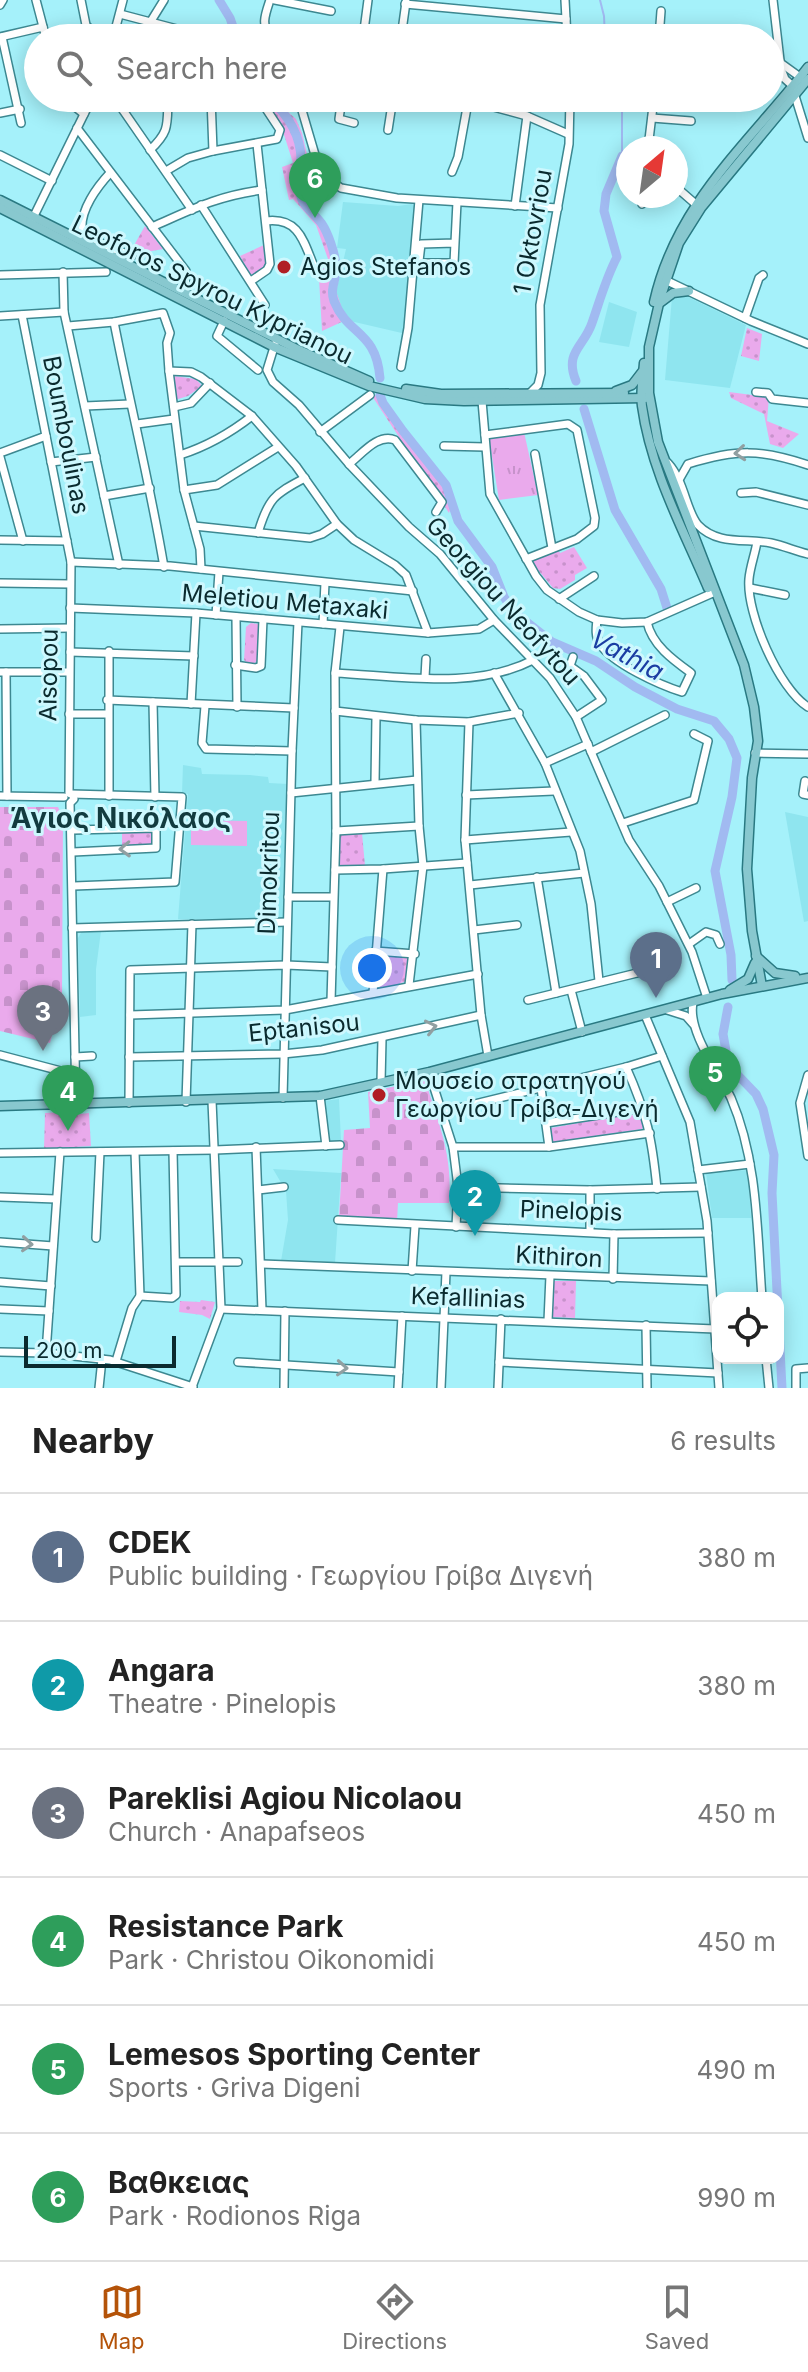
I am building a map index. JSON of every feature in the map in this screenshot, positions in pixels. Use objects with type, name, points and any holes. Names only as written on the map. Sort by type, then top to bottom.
[{"type":"main road","points":[[784,104],[804,78],[808,67]]},
{"type":"main road","points":[[646,430],[644,365],[649,323],[670,249],[698,206],[777,112]]},
{"type":"main road","name":"Leoforos Spyrou Kyprianou","points":[[0,200],[224,321],[358,377],[389,386],[441,394],[531,392],[580,396]]},
{"type":"main road","name":"Leoforos Spyrou Kyprianou","points":[[0,208],[185,291],[339,376],[379,389],[425,399],[482,401],[645,395]]},
{"type":"main road","points":[[662,279],[649,347],[645,395],[664,459],[745,684],[755,751],[747,869],[755,955],[762,986]]},
{"type":"main road","points":[[658,304],[673,293],[689,291]]},
{"type":"main road","points":[[644,365],[639,378],[615,396],[636,408],[646,430],[657,471],[713,593]]},
{"type":"main road","points":[[755,955],[772,972],[808,976]]},
{"type":"main road","points":[[722,994],[748,979],[753,971],[755,955]]},
{"type":"main road","points":[[762,986],[795,976]]},
{"type":"main road","points":[[0,1106],[320,1096],[429,1072],[722,994],[808,976]]},
{"type":"street","points":[[0,5],[3,0]]},
{"type":"street","points":[[36,0],[42,24]]},
{"type":"street","points":[[81,0],[86,24]]},
{"type":"street","points":[[117,24],[123,0]]},
{"type":"street","points":[[151,21],[164,0]]},
{"type":"street","points":[[264,24],[273,0],[331,11]]},
{"type":"street","points":[[365,24],[368,0]]},
{"type":"street","points":[[565,0],[566,24]]},
{"type":"street","points":[[773,0],[776,24]]},
{"type":"street","points":[[403,24],[406,2],[453,4],[566,19]]},
{"type":"street","points":[[660,24],[661,11]]},
{"type":"street","points":[[120,14],[159,24]]},
{"type":"street","points":[[21,123],[1,37],[24,32]]},
{"type":"street","points":[[784,66],[804,78]]},
{"type":"street","points":[[784,75],[795,91],[808,138]]},
{"type":"street","points":[[0,113],[20,109]]},
{"type":"street","points":[[32,220],[84,114],[82,112]]},
{"type":"street","points":[[124,112],[192,210]]},
{"type":"street","points":[[150,150],[168,128],[168,112]]},
{"type":"street","points":[[212,112],[213,151]]},
{"type":"street","points":[[166,171],[188,158],[273,141],[280,133],[269,112]]},
{"type":"street","points":[[302,112],[318,165],[331,182],[350,191],[419,200],[558,208]]},
{"type":"street","points":[[340,112],[339,119],[354,123]]},
{"type":"street","points":[[388,130],[391,112]]},
{"type":"street","points":[[452,172],[466,112]]},
{"type":"street","points":[[512,112],[568,134]]},
{"type":"street","name":"1 Oktovriou","points":[[531,392],[538,385],[541,373],[540,305],[569,144],[569,112]]},
{"type":"street","points":[[650,136],[653,112]]},
{"type":"street","points":[[515,206],[527,116]]},
{"type":"street","points":[[652,118],[691,121]]},
{"type":"street","points":[[77,128],[186,271],[185,291]]},
{"type":"street","points":[[251,281],[267,270],[270,264],[257,144]]},
{"type":"street","points":[[0,155],[52,181]]},
{"type":"street","points":[[110,173],[88,204],[82,230],[104,245],[132,256]]},
{"type":"street","points":[[152,227],[230,194],[262,190]]},
{"type":"street","points":[[688,197],[698,206]]},
{"type":"street","points":[[401,367],[408,328],[419,200]]},
{"type":"street","points":[[455,243],[421,244],[419,261],[453,264],[455,243],[457,202]]},
{"type":"street","points":[[201,205],[265,305]]},
{"type":"street","points":[[266,221],[283,220],[292,225],[302,238],[315,269]]},
{"type":"street","points":[[172,285],[182,275],[180,264]]},
{"type":"street","points":[[63,272],[64,312],[119,565]]},
{"type":"street","points":[[0,275],[106,272]]},
{"type":"street","points":[[745,318],[759,278],[763,275]]},
{"type":"street","points":[[662,279],[808,344]]},
{"type":"street","points":[[0,316],[64,312]]},
{"type":"street","points":[[68,326],[163,313],[170,333],[167,343],[169,371],[184,490],[201,569]]},
{"type":"street","name":"Boumboulinas","points":[[22,315],[71,562]]},
{"type":"street","points":[[224,321],[217,336],[258,370]]},
{"type":"street","points":[[114,322],[164,567]]},
{"type":"street","name":"Georgiou Neofytou","points":[[278,344],[271,366],[284,390],[349,464],[409,527],[440,554],[494,620],[550,678],[576,717],[629,840],[689,944],[707,998]]},
{"type":"street","name":"Georgiou Neofytou","points":[[278,344],[267,370],[273,382],[284,390]]},
{"type":"street","points":[[169,371],[191,372],[252,416],[305,478],[337,524],[354,540],[406,575],[428,633]]},
{"type":"street","points":[[541,373],[543,384],[553,393]]},
{"type":"street","points":[[174,407],[191,403],[210,383]]},
{"type":"street","points":[[756,392],[768,393],[772,399],[808,403]]},
{"type":"street","points":[[320,432],[370,395]]},
{"type":"street","points":[[482,401],[490,494],[536,576],[559,599],[597,620],[647,622],[713,593]]},
{"type":"street","points":[[85,406],[130,404]]},
{"type":"street","points":[[180,455],[205,447],[229,434],[252,416]]},
{"type":"street","points":[[137,424],[174,419]]},
{"type":"street","points":[[485,435],[568,424],[577,430],[594,526],[577,539],[526,559]]},
{"type":"street","points":[[23,541],[0,455],[46,436]]},
{"type":"street","points":[[349,464],[380,439],[389,437],[395,440],[442,502],[436,512]]},
{"type":"street","points":[[444,446],[485,447]]},
{"type":"street","points":[[184,490],[217,485],[278,447]]},
{"type":"street","points":[[680,478],[688,464],[733,453],[775,454],[808,465]]},
{"type":"street","points":[[535,454],[552,548]]},
{"type":"street","points":[[51,462],[96,457]]},
{"type":"street","points":[[664,459],[680,478],[697,524],[721,538],[769,542],[808,554]]},
{"type":"street","points":[[258,533],[268,504],[278,492],[305,478]]},
{"type":"street","points":[[104,496],[150,488]]},
{"type":"street","points":[[741,493],[756,492],[808,505]]},
{"type":"street","points":[[194,526],[310,538],[337,524]]},
{"type":"street","points":[[0,540],[67,541]]},
{"type":"street","points":[[757,542],[749,580],[757,622],[783,682],[792,696],[808,707]]},
{"type":"street","points":[[71,562],[201,569],[413,591]]},
{"type":"street","name":"Aisopou","points":[[71,562],[69,795],[73,830],[76,1104]]},
{"type":"street","points":[[216,615],[219,572]]},
{"type":"street","points":[[559,599],[594,576]]},
{"type":"street","points":[[0,583],[70,584]]},
{"type":"street","points":[[323,624],[325,583]]},
{"type":"street","points":[[750,588],[785,595]]},
{"type":"street","name":"Meletiou Metaxaki","points":[[70,608],[196,613],[428,633],[479,629],[494,620]]},
{"type":"street","points":[[191,704],[196,613]]},
{"type":"street","points":[[236,617],[237,707]]},
{"type":"street","points":[[235,665],[261,666],[263,619]]},
{"type":"street","points":[[597,620],[596,636],[604,649],[637,671],[682,692],[691,673],[659,646],[649,632],[647,622]]},
{"type":"street","name":"Dimokritou","points":[[283,1098],[298,622]]},
{"type":"street","points":[[331,1001],[336,831],[335,673],[340,627]]},
{"type":"street","points":[[0,629],[70,628]]},
{"type":"street","points":[[109,651],[109,796]]},
{"type":"street","points":[[70,652],[194,656]]},
{"type":"street","points":[[573,657],[570,666],[584,676],[602,700],[576,717]]},
{"type":"street","points":[[425,677],[426,659]]},
{"type":"street","points":[[335,673],[457,678],[516,669],[533,660]]},
{"type":"street","points":[[69,672],[3,672],[4,796],[182,797],[175,882],[74,886]]},
{"type":"street","points":[[494,673],[545,763],[580,851],[591,904],[599,981]]},
{"type":"street","points":[[107,700],[294,708]]},
{"type":"street","points":[[153,702],[155,797]]},
{"type":"street","points":[[205,706],[202,743],[206,749],[292,751]]},
{"type":"street","points":[[335,711],[376,717],[469,722],[519,713]]},
{"type":"street","points":[[69,714],[108,714]]},
{"type":"street","points":[[545,763],[589,748],[665,715]]},
{"type":"street","points":[[375,783],[376,717]]},
{"type":"street","points":[[409,985],[423,866],[416,720]]},
{"type":"street","points":[[469,722],[465,840],[481,1015],[488,1056]]},
{"type":"street","points":[[623,823],[694,800],[708,741],[694,734]]},
{"type":"street","points":[[755,751],[808,754]]},
{"type":"street","points":[[291,793],[417,780]]},
{"type":"street","points":[[805,781],[803,794],[808,795]]},
{"type":"street","points":[[466,795],[554,791]]},
{"type":"street","points":[[336,831],[419,826]]},
{"type":"street","points":[[73,830],[156,828],[156,848],[73,852]]},
{"type":"street","points":[[465,840],[571,832]]},
{"type":"street","points":[[335,870],[467,863]]},
{"type":"street","points":[[373,993],[383,869]]},
{"type":"street","points":[[470,885],[584,873]]},
{"type":"street","points":[[537,877],[556,993]]},
{"type":"street","points":[[667,902],[696,888]]},
{"type":"street","points":[[288,897],[333,897]]},
{"type":"street","points":[[72,928],[287,922]]},
{"type":"street","points":[[186,1102],[192,924]]},
{"type":"street","points":[[474,930],[517,925]]},
{"type":"street","points":[[689,944],[706,932],[716,935],[720,944]]},
{"type":"street","points":[[375,951],[415,954]]},
{"type":"street","points":[[129,1103],[130,970],[286,965],[332,967]]},
{"type":"street","points":[[528,1000],[637,973]]},
{"type":"street","points":[[130,1015],[285,1010],[478,974]]},
{"type":"street","points":[[571,990],[582,1032]]},
{"type":"street","points":[[693,1003],[691,1011],[695,1025],[731,1099],[754,1179],[762,1292]]},
{"type":"street","points":[[667,1010],[686,1016],[695,1025]]},
{"type":"street","name":"Eptanisou","points":[[129,1057],[283,1054],[382,1039],[481,1015]]},
{"type":"street","points":[[645,1015],[687,1109],[708,1233],[712,1293]]},
{"type":"street","points":[[381,1082],[382,1039]]},
{"type":"street","points":[[0,1055],[76,1075]]},
{"type":"street","points":[[75,1057],[92,1056]]},
{"type":"street","points":[[442,1112],[662,1056]]},
{"type":"street","points":[[626,1067],[644,1108],[657,1189]]},
{"type":"street","points":[[429,1072],[453,1147],[458,1187],[456,1227]]},
{"type":"street","points":[[808,1075],[804,1104],[808,1156]]},
{"type":"street","points":[[541,1088],[549,1147]]},
{"type":"street","points":[[320,1096],[326,1146]]},
{"type":"street","points":[[0,1352],[46,1353],[116,1361],[193,1387],[221,1309],[212,1101]]},
{"type":"street","points":[[546,1123],[644,1108]]},
{"type":"street","points":[[453,1147],[549,1147],[650,1133]]},
{"type":"street","points":[[0,1153],[340,1145]]},
{"type":"street","points":[[256,1147],[262,1310]]},
{"type":"street","points":[[140,1296],[172,1298],[176,1295],[173,1151]]},
{"type":"street","points":[[46,1353],[60,1152]]},
{"type":"street","points":[[96,1238],[100,1152]]},
{"type":"street","points":[[116,1361],[132,1308],[140,1296],[135,1152]]},
{"type":"street","points":[[698,1170],[750,1164]]},
{"type":"street","points":[[258,1190],[284,1187]]},
{"type":"street","points":[[458,1187],[590,1190],[701,1187]]},
{"type":"street","points":[[590,1190],[590,1232]]},
{"type":"street","points":[[0,1197],[56,1199]]},
{"type":"street","name":"Pinelopis","points":[[338,1220],[614,1234],[708,1233]]},
{"type":"street","points":[[412,1271],[415,1226]]},
{"type":"street","points":[[613,1279],[614,1234]]},
{"type":"street","points":[[0,1242],[53,1246]]},
{"type":"street","points":[[176,1262],[238,1262]]},
{"type":"street","name":"Kithiron","points":[[262,1264],[711,1281]]},
{"type":"street","points":[[441,1388],[446,1272]]},
{"type":"street","points":[[548,1321],[550,1276]]},
{"type":"street","points":[[0,1282],[51,1286]]},
{"type":"street","points":[[0,1309],[49,1311]]},
{"type":"street","name":"Kefallinias","points":[[221,1309],[712,1329]]},
{"type":"street","points":[[284,1388],[285,1311]]},
{"type":"street","points":[[398,1388],[402,1316]]},
{"type":"street","points":[[498,1388],[501,1319]]},
{"type":"street","points":[[646,1325],[647,1388]]},
{"type":"street","points":[[99,1388],[102,1359]]},
{"type":"street","points":[[238,1362],[399,1372]]},
{"type":"street","points":[[499,1362],[718,1373]]},
{"type":"street","points":[[718,1364],[719,1388]]},
{"type":"street","points":[[767,1364],[769,1388]]},
{"type":"street","points":[[796,1388],[796,1369],[808,1368]]},
{"type":"shaded area","points":[[343,202],[398,206],[412,204],[415,207],[406,334],[346,320],[336,292],[346,249],[337,248]]},
{"type":"shaded area","points":[[684,295],[746,325],[730,388],[665,380],[672,297]]},
{"type":"shaded area","points":[[609,302],[637,312],[629,347],[599,342]]},
{"type":"shaded area","points":[[183,765],[201,768],[202,774],[268,777],[269,783],[288,784],[283,920],[178,919],[188,794],[182,793]]},
{"type":"shaded area","points":[[785,812],[808,817],[808,921],[804,922]]},
{"type":"shaded area","points":[[82,931],[101,931],[96,969],[96,1015],[80,1017],[78,938]]},
{"type":"shaded area","points":[[339,1099],[341,1141],[325,1141],[322,1106],[324,1101]]},
{"type":"shaded area","points":[[273,1169],[341,1173],[335,1263],[281,1261],[288,1220],[286,1191]]},
{"type":"shaded area","points":[[748,1170],[751,1218],[712,1218],[706,1173]]},
{"type":"green space","points":[[272,112],[288,112],[296,119],[302,133],[309,163],[305,194],[326,225],[340,265],[336,291],[346,320],[322,331],[319,278],[328,259],[316,225],[293,199],[289,200],[282,167],[293,163],[280,122]]},
{"type":"green space","points":[[145,226],[163,249],[141,253],[133,247]]},
{"type":"green space","points":[[264,245],[265,266],[255,275],[250,274],[240,256]]},
{"type":"green space","points":[[747,328],[762,334],[759,361],[741,356]]},
{"type":"green space","points":[[174,376],[196,379],[202,386],[188,396],[175,400]]},
{"type":"green space","points":[[729,392],[769,397],[767,421],[799,434],[783,448],[770,444],[764,414],[731,398]]},
{"type":"green space","points":[[377,395],[444,486],[451,507],[449,513],[372,396]]},
{"type":"green space","points":[[524,432],[538,495],[499,500],[489,438]]},
{"type":"green space","points":[[574,547],[587,568],[560,589],[553,588],[533,564],[534,560],[546,552],[557,549],[560,553]]},
{"type":"green space","points":[[251,623],[259,624],[262,629],[260,657],[254,664],[244,660],[246,627]]},
{"type":"green space","points":[[0,807],[58,807],[63,819],[62,997],[50,1043],[0,1031]]},
{"type":"green space","points":[[191,820],[247,821],[247,846],[191,845]]},
{"type":"green space","points":[[122,832],[153,832],[153,845],[122,845]]},
{"type":"green space","points":[[362,833],[365,866],[337,865],[338,834]]},
{"type":"green space","points":[[377,954],[409,957],[407,981],[377,987]]},
{"type":"green space","points":[[425,1080],[447,1154],[449,1203],[398,1203],[397,1221],[339,1217],[344,1130],[370,1128],[368,1092]]},
{"type":"green space","points":[[61,1112],[63,1116],[89,1113],[91,1146],[44,1149],[45,1113]]},
{"type":"green space","points":[[634,1113],[639,1115],[644,1125],[642,1129],[553,1142],[551,1128]]},
{"type":"green space","points":[[553,1281],[576,1281],[575,1318],[552,1317]]},
{"type":"green space","points":[[180,1301],[215,1302],[210,1319],[179,1312]]},
{"type":"waterway","name":"Vathia","points":[[219,0],[232,24]]},
{"type":"waterway","points":[[600,0],[604,24]]},
{"type":"waterway","name":"Vathia","points":[[283,112],[296,135],[301,153],[302,200],[322,224],[333,249],[336,270],[332,291],[334,301],[373,351],[380,378]]},
{"type":"waterway","points":[[622,112],[622,136]]},
{"type":"waterway","points":[[576,381],[572,363],[574,356],[589,331],[617,257],[604,211],[606,194],[616,170]]},
{"type":"waterway","name":"Vathia","points":[[380,395],[403,431],[446,485],[458,521],[492,567],[514,612],[552,642],[596,661],[635,687],[677,709],[714,721],[729,739],[737,758],[732,797],[715,871],[731,955],[732,980]]},
{"type":"waterway","points":[[584,409],[615,510],[661,589],[667,608]]},
{"type":"waterway","name":"Vathia","points":[[728,1007],[723,1034],[728,1062],[756,1094],[763,1109],[774,1155],[772,1193],[782,1388]]},
{"type":"place","name":"Βαθκειας","points":[[315,218]]},
{"type":"place","name":"Agios Stefanos","points":[[284,267]]},
{"type":"place","name":"CDEK","points":[[656,998]]},
{"type":"place","name":"Pareklisi Agiou Nicolaou","points":[[43,1051]]},
{"type":"place","name":"Μουσείο στρατηγού Γεωργίου Γρίβα-Διγενή","points":[[379,1095]]},
{"type":"place","name":"Lemesos Sporting Center","points":[[715,1112]]},
{"type":"place","name":"Resistance Park","points":[[68,1131]]},
{"type":"place","name":"Angara","points":[[475,1236]]},
{"type":"district","name":"Άγιος Νικόλαος","points":[[121,818]]}]
